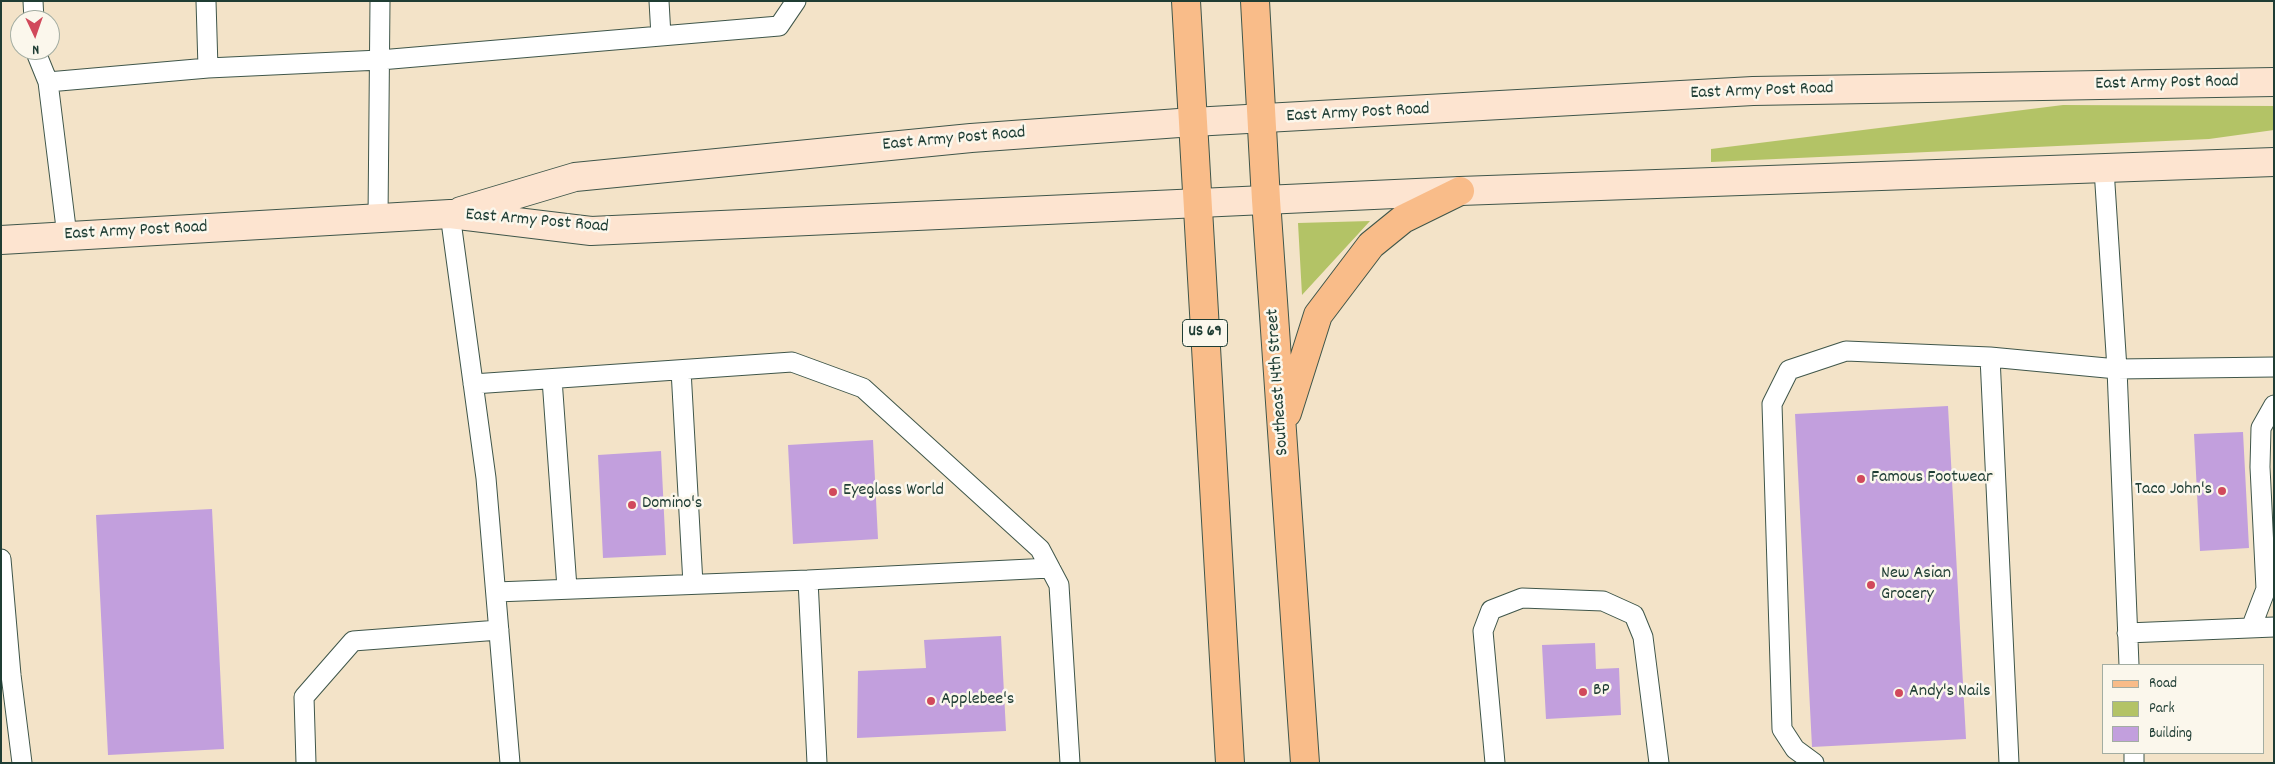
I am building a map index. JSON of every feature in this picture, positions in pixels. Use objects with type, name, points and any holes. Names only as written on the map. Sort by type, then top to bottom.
[{"type":"main road","name":"US 69","points":[[1186,1],[1230,763]]},
{"type":"main road","name":"Southeast 14th Street","points":[[1256,1],[1266,200],[1304,763]]},
{"type":"main road","name":"East Army Post Road","points":[[450,214],[575,177],[971,138],[1193,122],[1753,91],[2274,82]]},
{"type":"main road","name":"East Army Post Road","points":[[1,240],[450,214],[591,231],[1460,191],[2274,162]]},
{"type":"main road","points":[[1282,428],[1318,315],[1371,245],[1403,220],[1460,191]]},
{"type":"lane","points":[[206,1],[208,68]]},
{"type":"lane","points":[[378,218],[380,1]]},
{"type":"lane","points":[[660,1],[661,36]]},
{"type":"lane","points":[[48,82],[208,68],[380,60],[779,26],[796,1]]},
{"type":"lane","points":[[38,60],[48,82],[67,236]]},
{"type":"lane","points":[[2104,169],[2117,369],[2129,664]]},
{"type":"lane","points":[[450,214],[486,478],[510,763]]},
{"type":"lane","points":[[1814,763],[1795,749],[1782,729],[1772,404],[1789,370],[1846,351],[1990,357],[2117,369],[2274,367]]},
{"type":"lane","points":[[1990,357],[2009,763]]},
{"type":"lane","points":[[473,384],[792,362],[863,388],[1040,549],[1059,585],[1070,763]]},
{"type":"lane","points":[[681,370],[693,584]]},
{"type":"lane","points":[[552,378],[567,588]]},
{"type":"lane","points":[[2251,628],[2266,590],[2260,468],[2261,428],[2274,405]]},
{"type":"lane","points":[[1,559],[22,763]]},
{"type":"lane","points":[[496,592],[808,580],[1050,568]]},
{"type":"lane","points":[[808,580],[817,763]]},
{"type":"lane","points":[[1495,763],[1483,631],[1491,610],[1522,598],[1603,601],[1634,615],[1643,637],[1659,763]]},
{"type":"lane","points":[[2127,633],[2274,627]]},
{"type":"lane","points":[[306,763],[304,697],[353,641],[499,630]]},
{"type":"green space","points":[[2063,105],[2274,106],[2274,130],[2209,139],[1711,162],[1711,149]]},
{"type":"green space","points":[[1370,221],[1302,295],[1298,223]]},
{"type":"building","points":[[1948,406],[1966,739],[1812,747],[1795,414]]},
{"type":"building","name":"Taco John's","points":[[2243,432],[2249,548],[2200,551],[2194,434]]},
{"type":"building","name":"Eyeglass World","points":[[873,440],[878,539],[793,544],[788,445]]},
{"type":"building","name":"Domino's","points":[[661,451],[666,555],[603,558],[598,455]]},
{"type":"building","points":[[212,509],[224,749],[108,755],[96,515]]},
{"type":"building","name":"Applebee's","points":[[1001,636],[1006,731],[857,738],[858,671],[926,668],[924,640]]},
{"type":"building","name":"BP","points":[[1595,643],[1596,669],[1619,668],[1621,715],[1546,719],[1542,645]]},
{"type":"place","name":"Famous Footwear","points":[[1861,479]]},
{"type":"place","name":"Taco John's","points":[[2222,491]]},
{"type":"place","name":"Eyeglass World","points":[[833,492]]},
{"type":"place","name":"Domino's","points":[[632,505]]},
{"type":"place","name":"New Asian Grocery","points":[[1871,585]]},
{"type":"place","name":"BP","points":[[1583,692]]},
{"type":"place","name":"Andy's Nails","points":[[1899,693]]},
{"type":"place","name":"Applebee's","points":[[931,701]]}]
